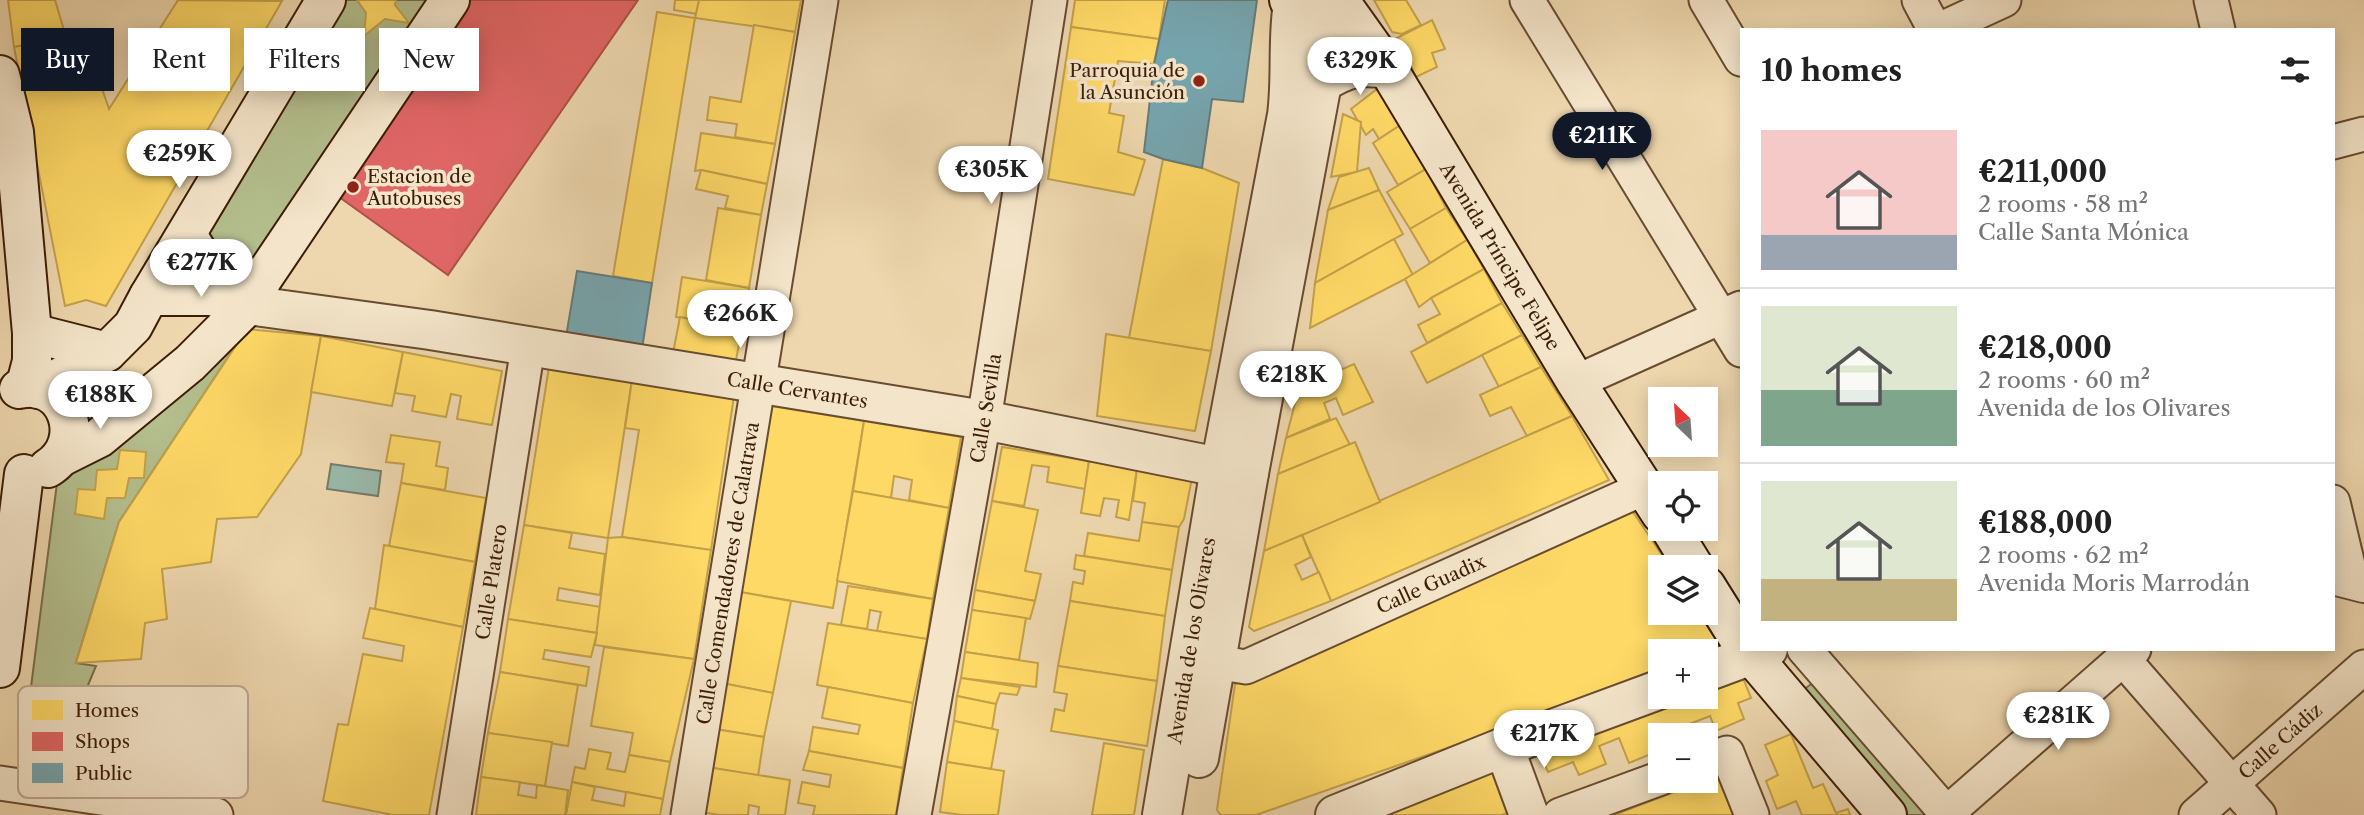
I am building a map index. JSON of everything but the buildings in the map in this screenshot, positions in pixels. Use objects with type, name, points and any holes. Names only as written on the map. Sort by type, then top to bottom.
[{"type":"street","points":[[21,391],[107,352],[133,326],[326,0]]},
{"type":"street","points":[[61,457],[99,438],[190,363],[255,291],[450,0]]},
{"type":"street","name":"Calle Comendadores de Calatrava","points":[[688,815],[821,0]]},
{"type":"street","name":"Calle Sevilla","points":[[914,815],[984,420],[1050,0]]},
{"type":"street","points":[[1527,0],[1732,312],[1740,346]]},
{"type":"street","points":[[1706,0],[1740,57]]},
{"type":"street","points":[[1919,0],[1936,28]]},
{"type":"street","points":[[1941,28],[2004,0]]},
{"type":"street","points":[[2211,0],[2218,28]]},
{"type":"street","name":"Avenida Príncipe Felipe","points":[[1316,2],[1388,69],[1576,382],[1648,495]]},
{"type":"street","name":"Avenida de los Olivares","points":[[1163,815],[1235,471],[1322,83],[1328,29],[1316,2],[1290,20],[1291,88],[1235,471],[1215,662],[1190,815]]},
{"type":"street","points":[[1322,83],[1352,67],[1388,69]]},
{"type":"street","points":[[0,75],[14,132],[32,333],[32,361],[21,391]]},
{"type":"street","points":[[2335,141],[2364,134]]},
{"type":"street","points":[[187,234],[198,254],[219,276],[242,279],[255,291]]},
{"type":"street","points":[[149,296],[211,296],[255,291]]},
{"type":"street","name":"Calle Cervantes","points":[[255,291],[430,330],[984,420],[1235,471]]},
{"type":"street","points":[[1576,382],[1732,312]]},
{"type":"street","points":[[32,333],[107,352]]},
{"type":"street","name":"Calle Platero","points":[[454,815],[528,347]]},
{"type":"street","points":[[0,668],[12,469],[38,473],[51,467],[68,445],[70,431],[62,404],[51,395],[21,391]]},
{"type":"street","name":"Calle Guadix","points":[[1215,662],[1246,667],[1648,503]]},
{"type":"street","points":[[2335,512],[2349,579]]},
{"type":"street","points":[[1718,603],[1740,634]]},
{"type":"street","points":[[1718,666],[1747,651]]},
{"type":"street","points":[[1753,651],[1887,815]]},
{"type":"street","points":[[1806,651],[1947,814],[2128,654],[2259,815]]},
{"type":"street","name":"Calle Cádiz","points":[[2196,815],[2364,667]]},
{"type":"street","points":[[1335,815],[1503,747],[1648,694]]},
{"type":"street","points":[[1503,747],[1530,815]]},
{"type":"street","points":[[1718,756],[1727,753],[1752,815]]},
{"type":"street","points":[[0,783],[18,786]]},
{"type":"street","points":[[1560,815],[1648,783]]},
{"type":"street","points":[[101,798],[216,815]]},
{"type":"green space","points":[[337,0],[437,0],[418,28],[379,28],[379,86],[258,264],[233,270],[207,245],[206,219],[283,91],[365,91],[365,28],[320,28]]},
{"type":"green space","points":[[247,329],[119,522],[76,663],[96,666],[88,686],[31,686],[58,475]]},
{"type":"green space","points":[[1820,678],[1940,815],[1897,815],[1793,697]]},
{"type":"shaded area","points":[[331,464],[381,471],[378,496],[327,489]]},
{"type":"place","name":"Parroquia de la Asunción","points":[[1199,81]]},
{"type":"place","name":"Estacion de Autobuses","points":[[353,187]]}]
